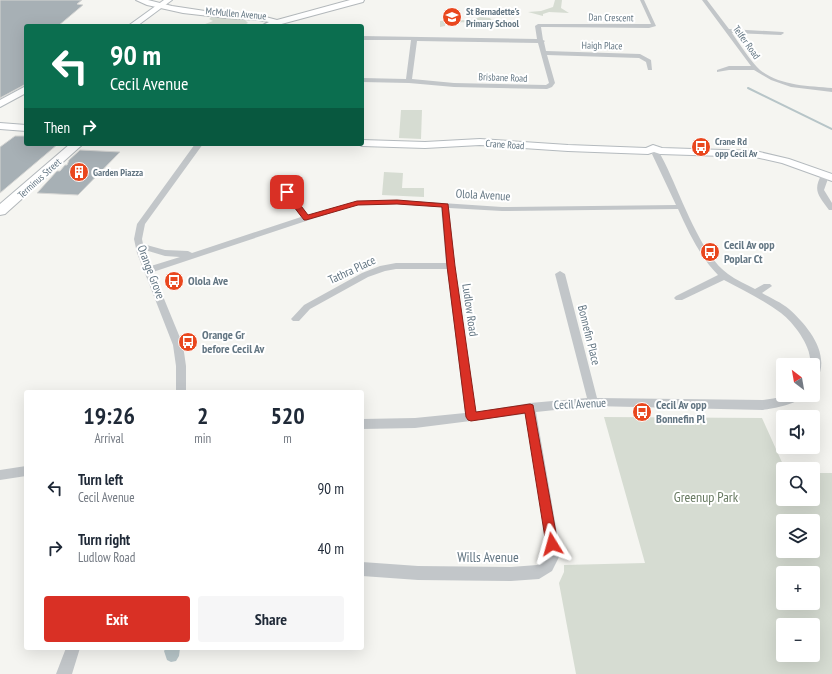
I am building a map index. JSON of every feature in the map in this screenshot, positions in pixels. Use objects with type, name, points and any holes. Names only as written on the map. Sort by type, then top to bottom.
[{"type":"main road","points":[[140,0],[164,3]]},
{"type":"main road","points":[[153,0],[164,3]]},
{"type":"main road","points":[[269,24],[345,0]]},
{"type":"main road","points":[[261,24],[360,0]]},
{"type":"main road","name":"McMullen Avenue","points":[[164,3],[176,3],[218,12],[267,15],[278,20]]},
{"type":"main road","name":"McMullen Avenue","points":[[164,3],[246,22],[278,20]]},
{"type":"main road","name":"Terminus Street","points":[[0,200],[64,146]]},
{"type":"main road","name":"Terminus Street","points":[[0,211],[75,146]]},
{"type":"street","name":"Dan Crescent","points":[[540,25],[654,25],[642,0]]},
{"type":"street","name":"Telfer Road","points":[[704,0],[758,71],[773,79],[793,86],[832,90]]},
{"type":"street","points":[[135,24],[164,3]]},
{"type":"street","name":"Brisbane Road","points":[[409,81],[447,85],[550,86],[552,83],[542,41],[537,28],[540,25]]},
{"type":"street","points":[[728,31],[780,33]]},
{"type":"street","points":[[364,38],[542,41]]},
{"type":"street","points":[[364,80],[409,81],[414,38]]},
{"type":"street","name":"Haigh Place","points":[[544,53],[640,56],[649,61],[650,69]]},
{"type":"street","points":[[719,71],[729,68],[755,68]]},
{"type":"street","points":[[0,104],[24,90]]},
{"type":"street","points":[[0,126],[24,128]]},
{"type":"street","name":"Crane Road","points":[[364,143],[425,145],[480,142],[655,152],[755,154],[785,161],[829,177]]},
{"type":"street","name":"Orange Grove","points":[[181,390],[181,366],[178,345],[139,246],[138,239],[141,224],[198,146]]},
{"type":"street","points":[[655,152],[701,247],[712,264],[724,276],[785,311],[806,335],[813,346],[816,358]]},
{"type":"street","points":[[829,177],[820,186],[820,190],[832,208]]},
{"type":"street","points":[[287,192],[306,218]]},
{"type":"street","name":"Olola Avenue","points":[[149,270],[306,218],[357,203],[397,202],[502,209],[682,207]]},
{"type":"street","name":"Ludlow Road","points":[[445,205],[451,266],[471,417]]},
{"type":"street","points":[[139,246],[165,253],[201,253]]},
{"type":"street","name":"Tathra Place","points":[[296,319],[307,307],[365,275],[383,268],[396,266],[451,266]]},
{"type":"street","name":"Bonnefin Place","points":[[560,274],[593,402]]},
{"type":"street","points":[[679,298],[724,276]]},
{"type":"street","points":[[755,293],[767,286]]},
{"type":"street","name":"Cecil Avenue","points":[[364,424],[415,423],[471,417],[530,408],[593,402],[763,405],[782,402]]},
{"type":"street","name":"Wills Avenue","points":[[364,569],[418,573],[511,574],[539,572],[547,566],[553,554],[530,408]]},
{"type":"street","points":[[0,475],[24,471]]},
{"type":"street","points":[[64,674],[72,650]]},
{"type":"green space","points":[[555,0],[562,0],[561,8],[569,13],[549,12],[543,14],[543,16],[528,12],[541,11],[553,7]]},
{"type":"green space","points":[[213,16],[244,19],[248,23],[205,24],[213,21],[209,19]]},
{"type":"green space","points":[[480,17],[490,18],[495,24],[490,25],[469,22],[445,24],[445,26],[440,27],[440,21],[476,19]]},
{"type":"green space","points":[[401,110],[422,110],[421,139],[399,138]]},
{"type":"green space","points":[[384,172],[403,173],[402,188],[424,188],[424,197],[382,195]]},
{"type":"green space","name":"Greenup Park","points":[[604,417],[762,418],[776,449],[776,454],[778,454],[782,462],[776,462],[776,506],[820,506],[820,473],[832,473],[832,674],[576,674],[559,583],[564,572],[564,565],[645,563]]},
{"type":"shaded area","points":[[180,650],[179,656],[176,661],[171,662],[167,660],[164,651]]},
{"type":"building","points":[[0,0],[82,0],[77,4],[83,5],[60,24],[24,24],[24,85],[0,98]]},
{"type":"building","points":[[15,136],[24,136],[24,146],[56,146],[0,193],[0,147]]},
{"type":"building","name":"Garden Piazza","points":[[80,150],[120,152],[78,195],[37,193],[57,171],[60,171],[65,165],[67,165],[69,160]]},
{"type":"waterway","points":[[748,88],[832,129]]},
{"type":"place","name":"St Bernadette's Primary School","points":[[452,17]]},
{"type":"place","name":"Crane Rd opp Cecil Av","points":[[701,147]]},
{"type":"place","name":"Garden Piazza","points":[[79,172]]},
{"type":"place","name":"Cecil Av opp Poplar Ct","points":[[710,252]]},
{"type":"place","name":"Olola Ave","points":[[174,281]]},
{"type":"place","name":"Orange Gr before Cecil Av","points":[[188,342]]},
{"type":"place","name":"Cecil Av opp Bonnefin Pl","points":[[642,412]]},
{"type":"route","points":[[287,192],[306,218],[357,203],[397,202],[445,205],[451,266],[471,417],[530,408],[552,544]]}]
